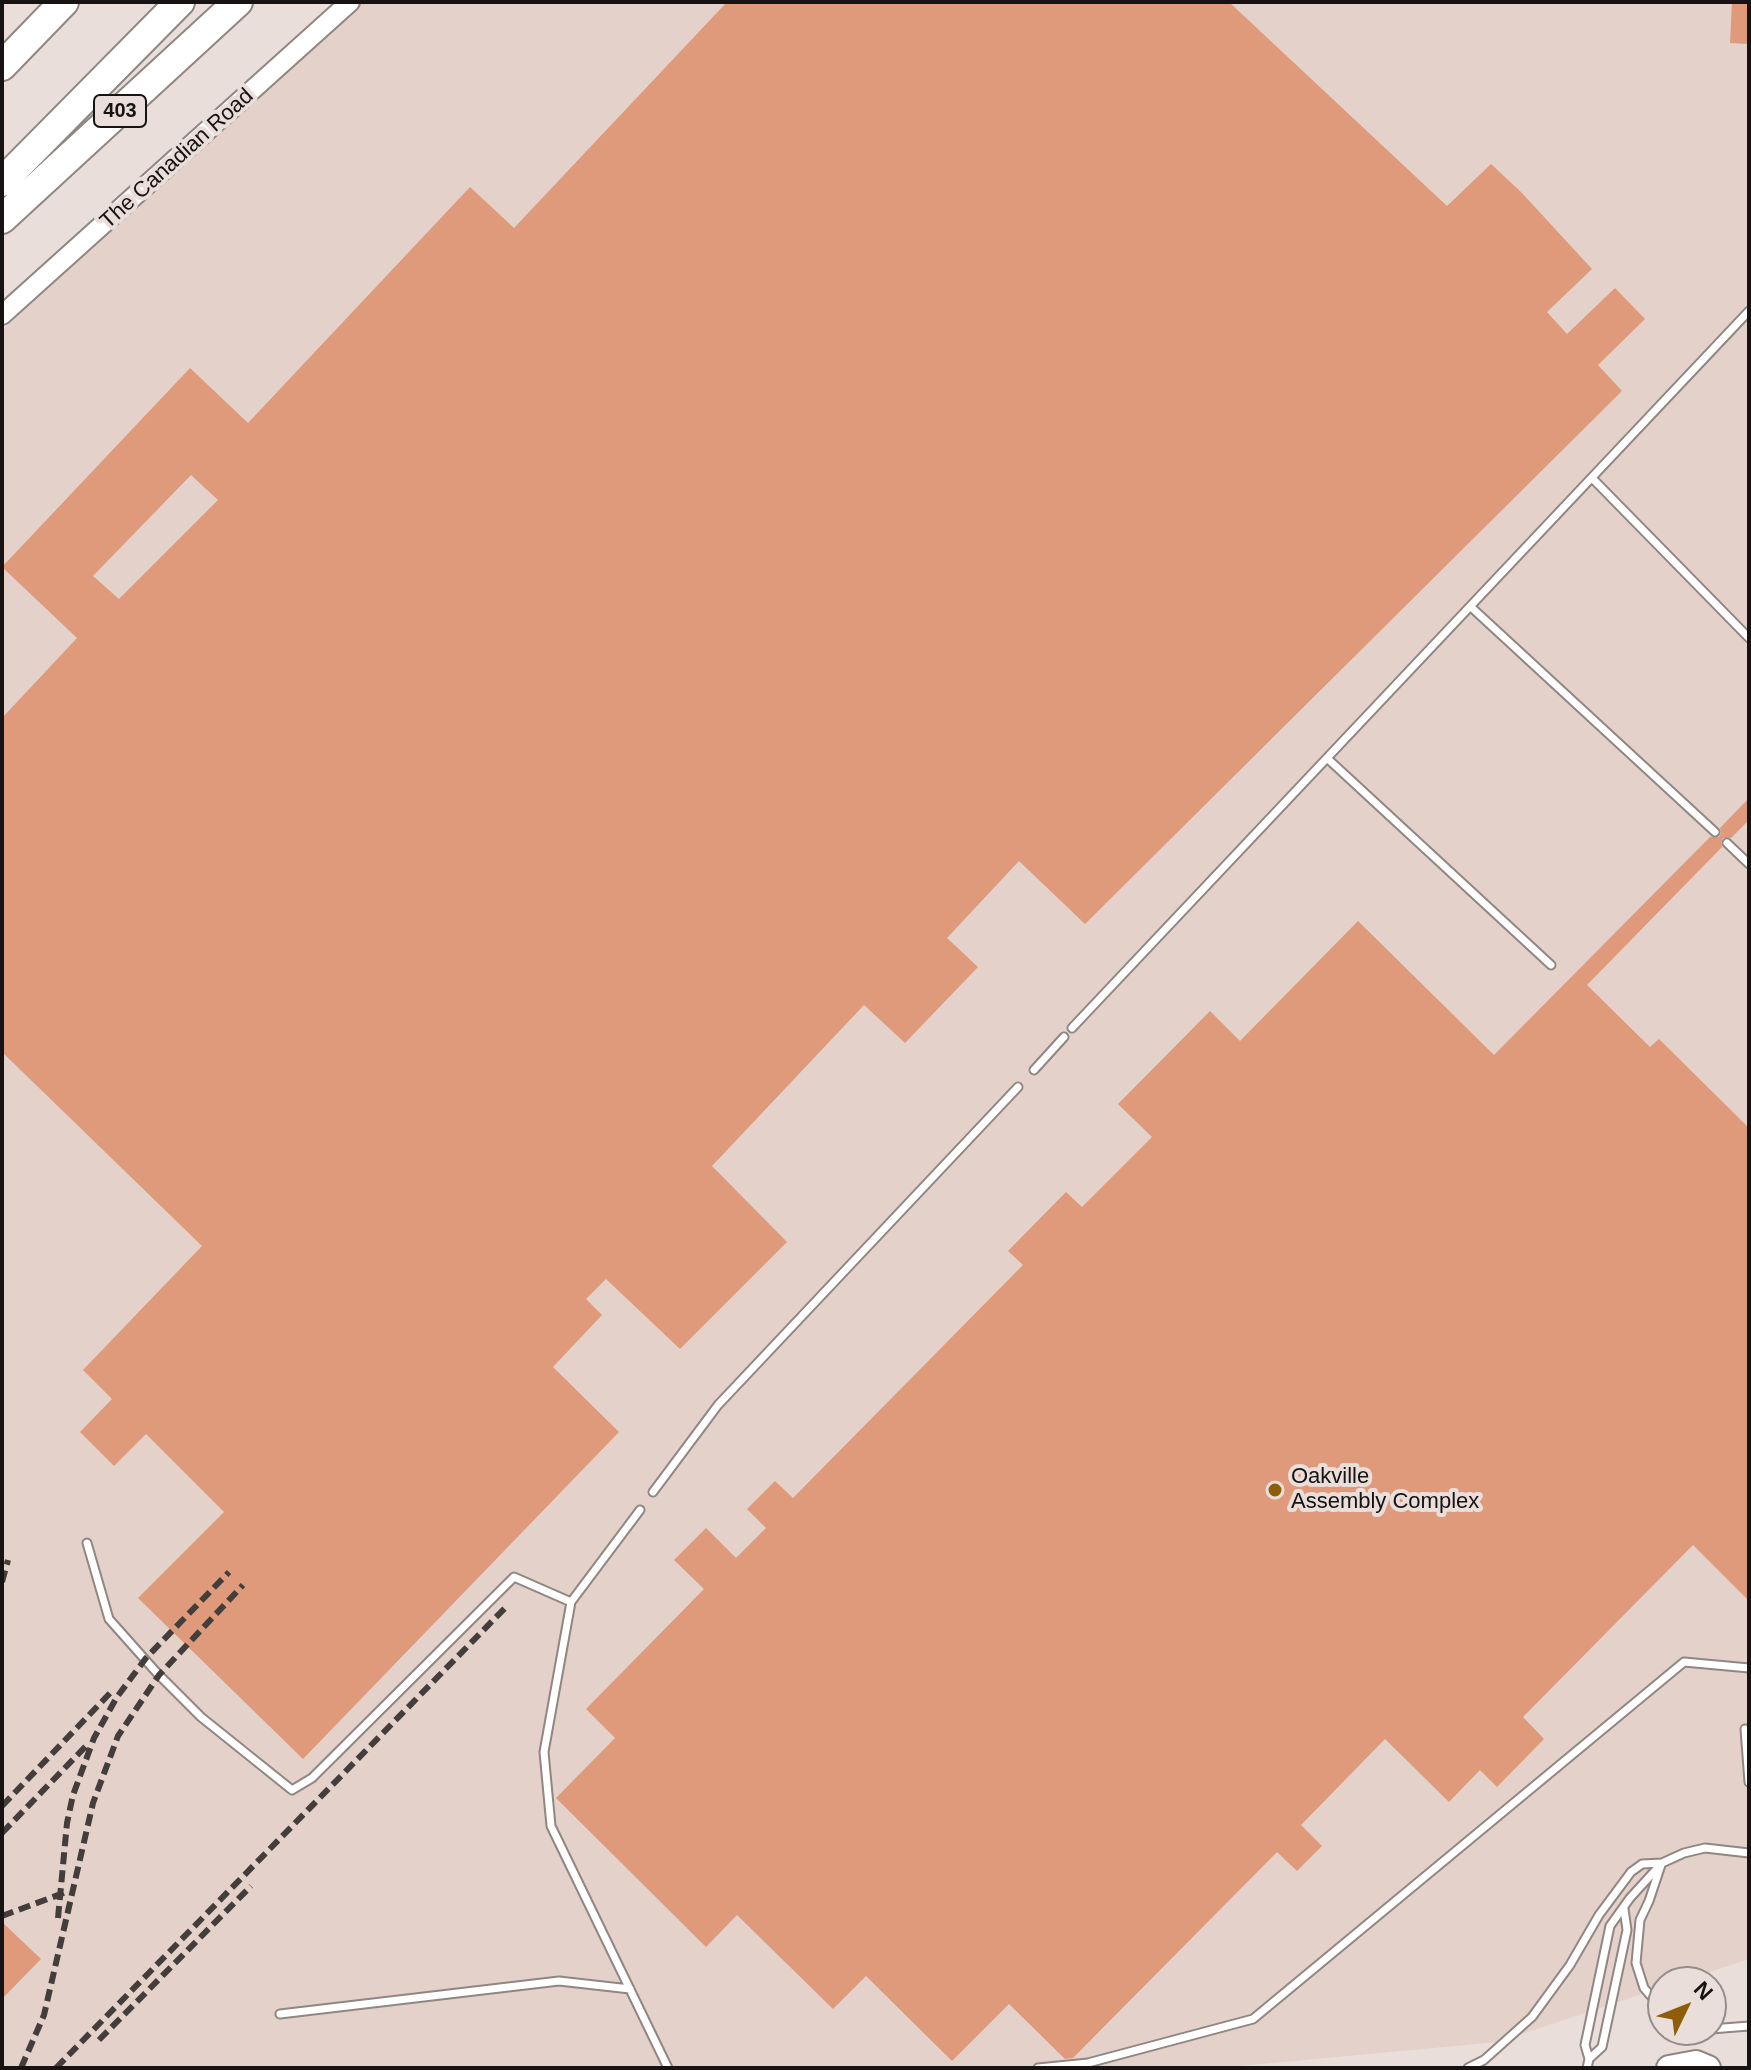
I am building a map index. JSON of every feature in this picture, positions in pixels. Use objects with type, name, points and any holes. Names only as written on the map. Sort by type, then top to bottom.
[{"type":"highway","points":[[2,66],[64,2]]},
{"type":"highway","points":[[2,182],[180,2]]},
{"type":"highway","name":"403","points":[[2,219],[238,2]]},
{"type":"main road","points":[[1669,2068],[1696,2063],[1708,2068]]},
{"type":"street","name":"The Canadian Road","points":[[2,315],[350,2]]},
{"type":"lane","points":[[1072,1028],[1749,311]]},
{"type":"lane","points":[[1592,478],[1749,638]]},
{"type":"lane","points":[[1471,607],[1715,832]]},
{"type":"lane","points":[[1328,759],[1551,965]]},
{"type":"lane","points":[[1727,843],[1749,864]]},
{"type":"lane","points":[[1034,1070],[1064,1037]]},
{"type":"lane","points":[[653,1492],[718,1405],[1018,1087]]},
{"type":"lane","points":[[640,1510],[571,1602],[544,1752],[551,1826],[668,2068]]},
{"type":"lane","points":[[87,1543],[109,1619],[201,1717],[292,1790],[312,1778],[514,1577],[571,1602]]},
{"type":"lane","points":[[1038,2068],[1088,2063],[1253,2019],[1684,1662],[1749,1668]]},
{"type":"lane","points":[[1745,1729],[1749,1782]]},
{"type":"lane","points":[[1587,2068],[1589,2059],[1585,2045],[1610,1926],[1642,1883],[1662,1863],[1684,1853],[1705,1848],[1749,1853]]},
{"type":"lane","points":[[1647,1991],[1636,1963],[1640,1920],[1662,1863]]},
{"type":"lane","points":[[1468,2068],[1484,2060],[1532,2017],[1631,1872],[1642,1864],[1662,1863]]},
{"type":"lane","points":[[1589,2059],[1602,2047],[1627,1930],[1624,1909]]},
{"type":"lane","points":[[280,2014],[559,1981],[630,1989]]},
{"type":"lane","points":[[1727,2028],[1749,2026]]},
{"type":"shaded area","points":[[346,2],[1749,2],[1749,1959],[1727,1966],[1647,1966],[1647,1992],[1498,2042],[1218,2068],[2,2068],[2,331]]},
{"type":"building","points":[[727,2],[1229,2],[1447,206],[1491,164],[1521,192],[1592,269],[1547,312],[1567,334],[1615,288],[1645,319],[1598,365],[1622,391],[1085,924],[1019,861],[947,938],[978,967],[905,1043],[864,1005],[712,1166],[787,1242],[680,1349],[606,1279],[586,1299],[602,1315],[553,1367],[619,1432],[303,1759],[138,1598],[224,1512],[146,1434],[114,1466],[80,1432],[112,1399],[83,1370],[202,1246],[2,1052],[2,718],[77,638],[2,567],[190,368],[248,423],[470,187],[514,228]],"holes":[[[191,475],[218,500],[119,599],[93,576]]]},
{"type":"building","points":[[1732,2],[1749,2],[1749,44],[1730,43]]},
{"type":"building","name":"Oakville Assembly Complex","points":[[1749,798],[1749,820],[1731,838],[1723,838],[1722,847],[1587,985],[1650,1047],[1659,1039],[1749,1128],[1749,1601],[1693,1545],[1523,1717],[1544,1739],[1497,1787],[1480,1770],[1449,1802],[1385,1739],[1301,1825],[1322,1846],[1297,1871],[1277,1852],[1073,2058],[1065,2059],[1009,2004],[952,2061],[866,1976],[833,2009],[737,1915],[706,1947],[556,1798],[615,1738],[586,1709],[704,1589],[674,1560],[706,1528],[736,1558],[766,1528],[747,1509],[775,1481],[793,1498],[1023,1265],[1008,1251],[1066,1192],[1082,1207],[1152,1137],[1118,1104],[1210,1011],[1240,1041],[1358,921],[1494,1055],[1710,837],[1719,837],[1720,828]]},
{"type":"building","points":[[2,1922],[41,1959],[2,1999]]},
{"type":"railway","points":[[2,1582],[8,1560]]},
{"type":"railway","points":[[58,1918],[67,1823],[73,1795],[94,1738],[117,1697],[146,1658],[229,1572]]},
{"type":"railway","points":[[21,2068],[44,2015],[93,1803],[118,1736],[159,1675],[243,1585]]},
{"type":"railway","points":[[56,2068],[505,1608]]},
{"type":"railway","points":[[2,1806],[113,1690]]},
{"type":"railway","points":[[2,1833],[88,1744]]},
{"type":"railway","points":[[99,2040],[251,1886]]},
{"type":"railway","points":[[2,1916],[69,1891]]},
{"type":"place","name":"Oakville Assembly Complex","points":[[1275,1490]]}]
